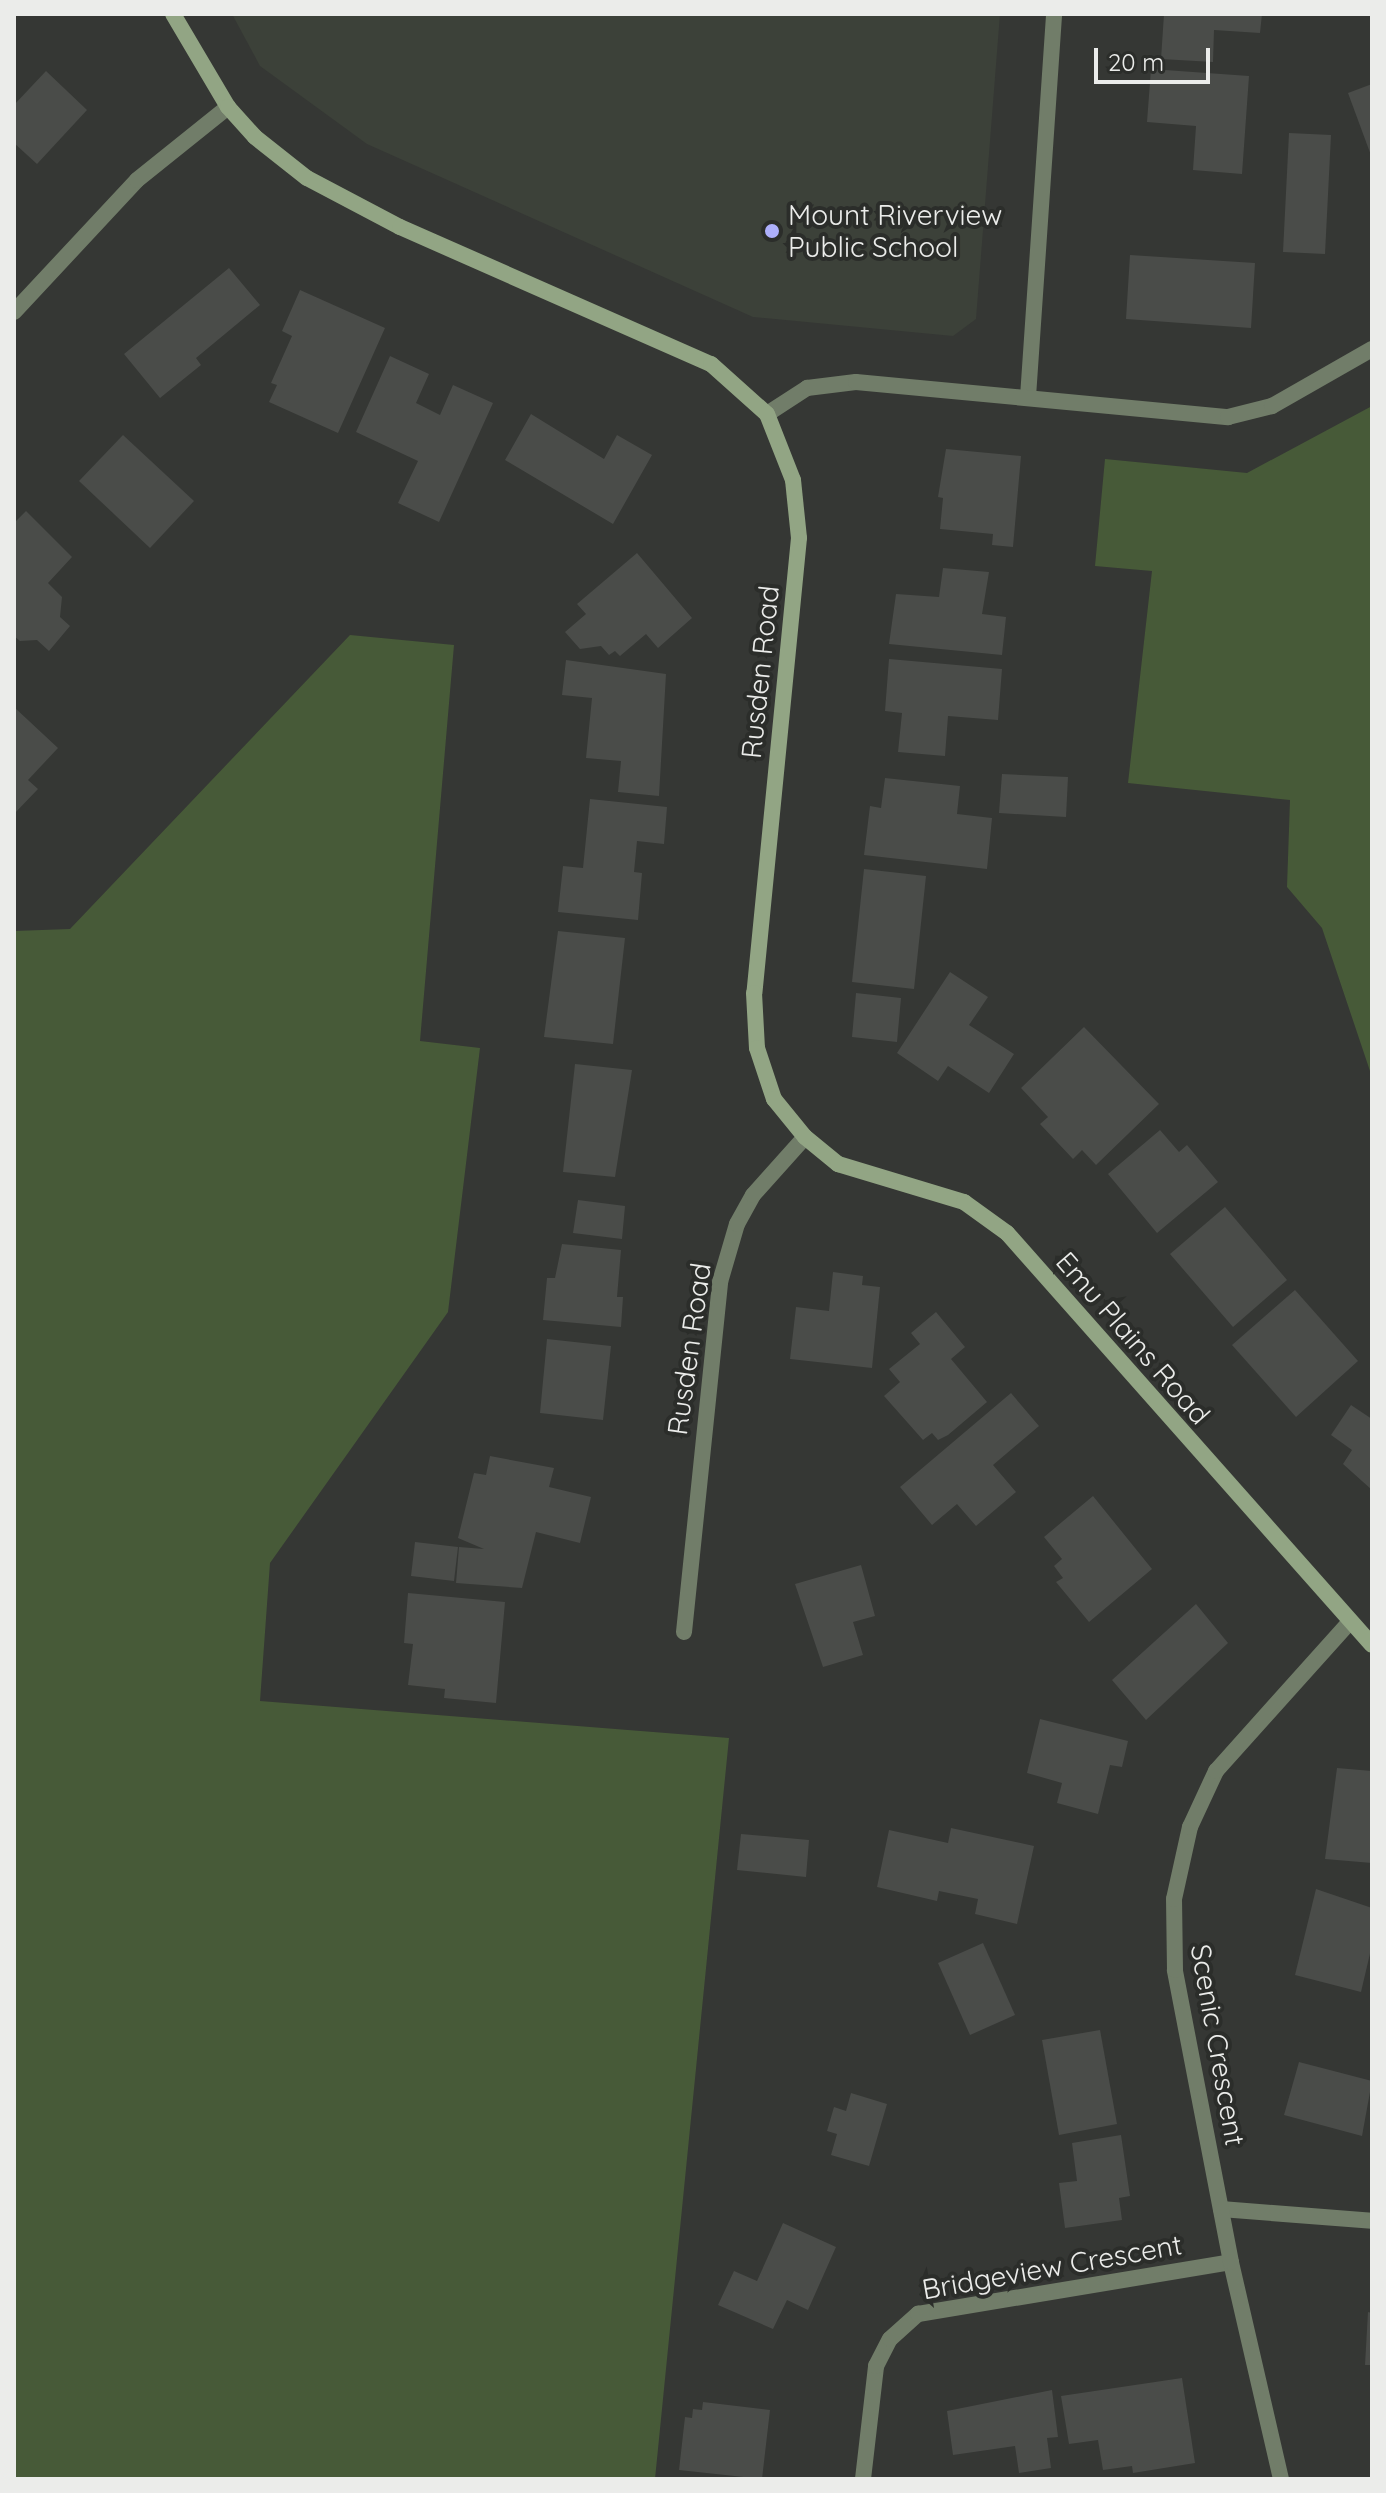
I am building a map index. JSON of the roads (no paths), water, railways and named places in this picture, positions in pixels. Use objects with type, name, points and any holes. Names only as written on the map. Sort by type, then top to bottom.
[{"type":"street","name":"Rusden Road","points":[[173,14],[228,107],[255,137],[307,178],[400,227],[711,364],[767,414],[793,480],[799,538],[754,1023],[774,1099],[805,1137],[753,1195],[737,1224],[720,1282],[684,1632]]},
{"type":"street","points":[[1028,397],[1054,14]]},
{"type":"street","points":[[14,312],[137,180],[228,107]]},
{"type":"street","points":[[767,414],[807,388],[832,382],[1228,417],[1272,406],[1372,349]]},
{"type":"street","name":"Emu Plains Road","points":[[805,1137],[838,1164],[964,1202],[1007,1233],[1348,1624],[1372,1645]]},
{"type":"street","name":"Scenic Crescent","points":[[1281,2479],[1231,2262],[1172,1938],[1183,1850],[1199,1801],[1216,1771],[1348,1624]]},
{"type":"street","points":[[1221,2209],[1372,2221]]},
{"type":"street","name":"Bridgeview Crescent","points":[[863,2479],[876,2366],[890,2339],[918,2314],[1231,2262]]},
{"type":"place","name":"Mount Riverview Public School","points":[[772,231]]}]
